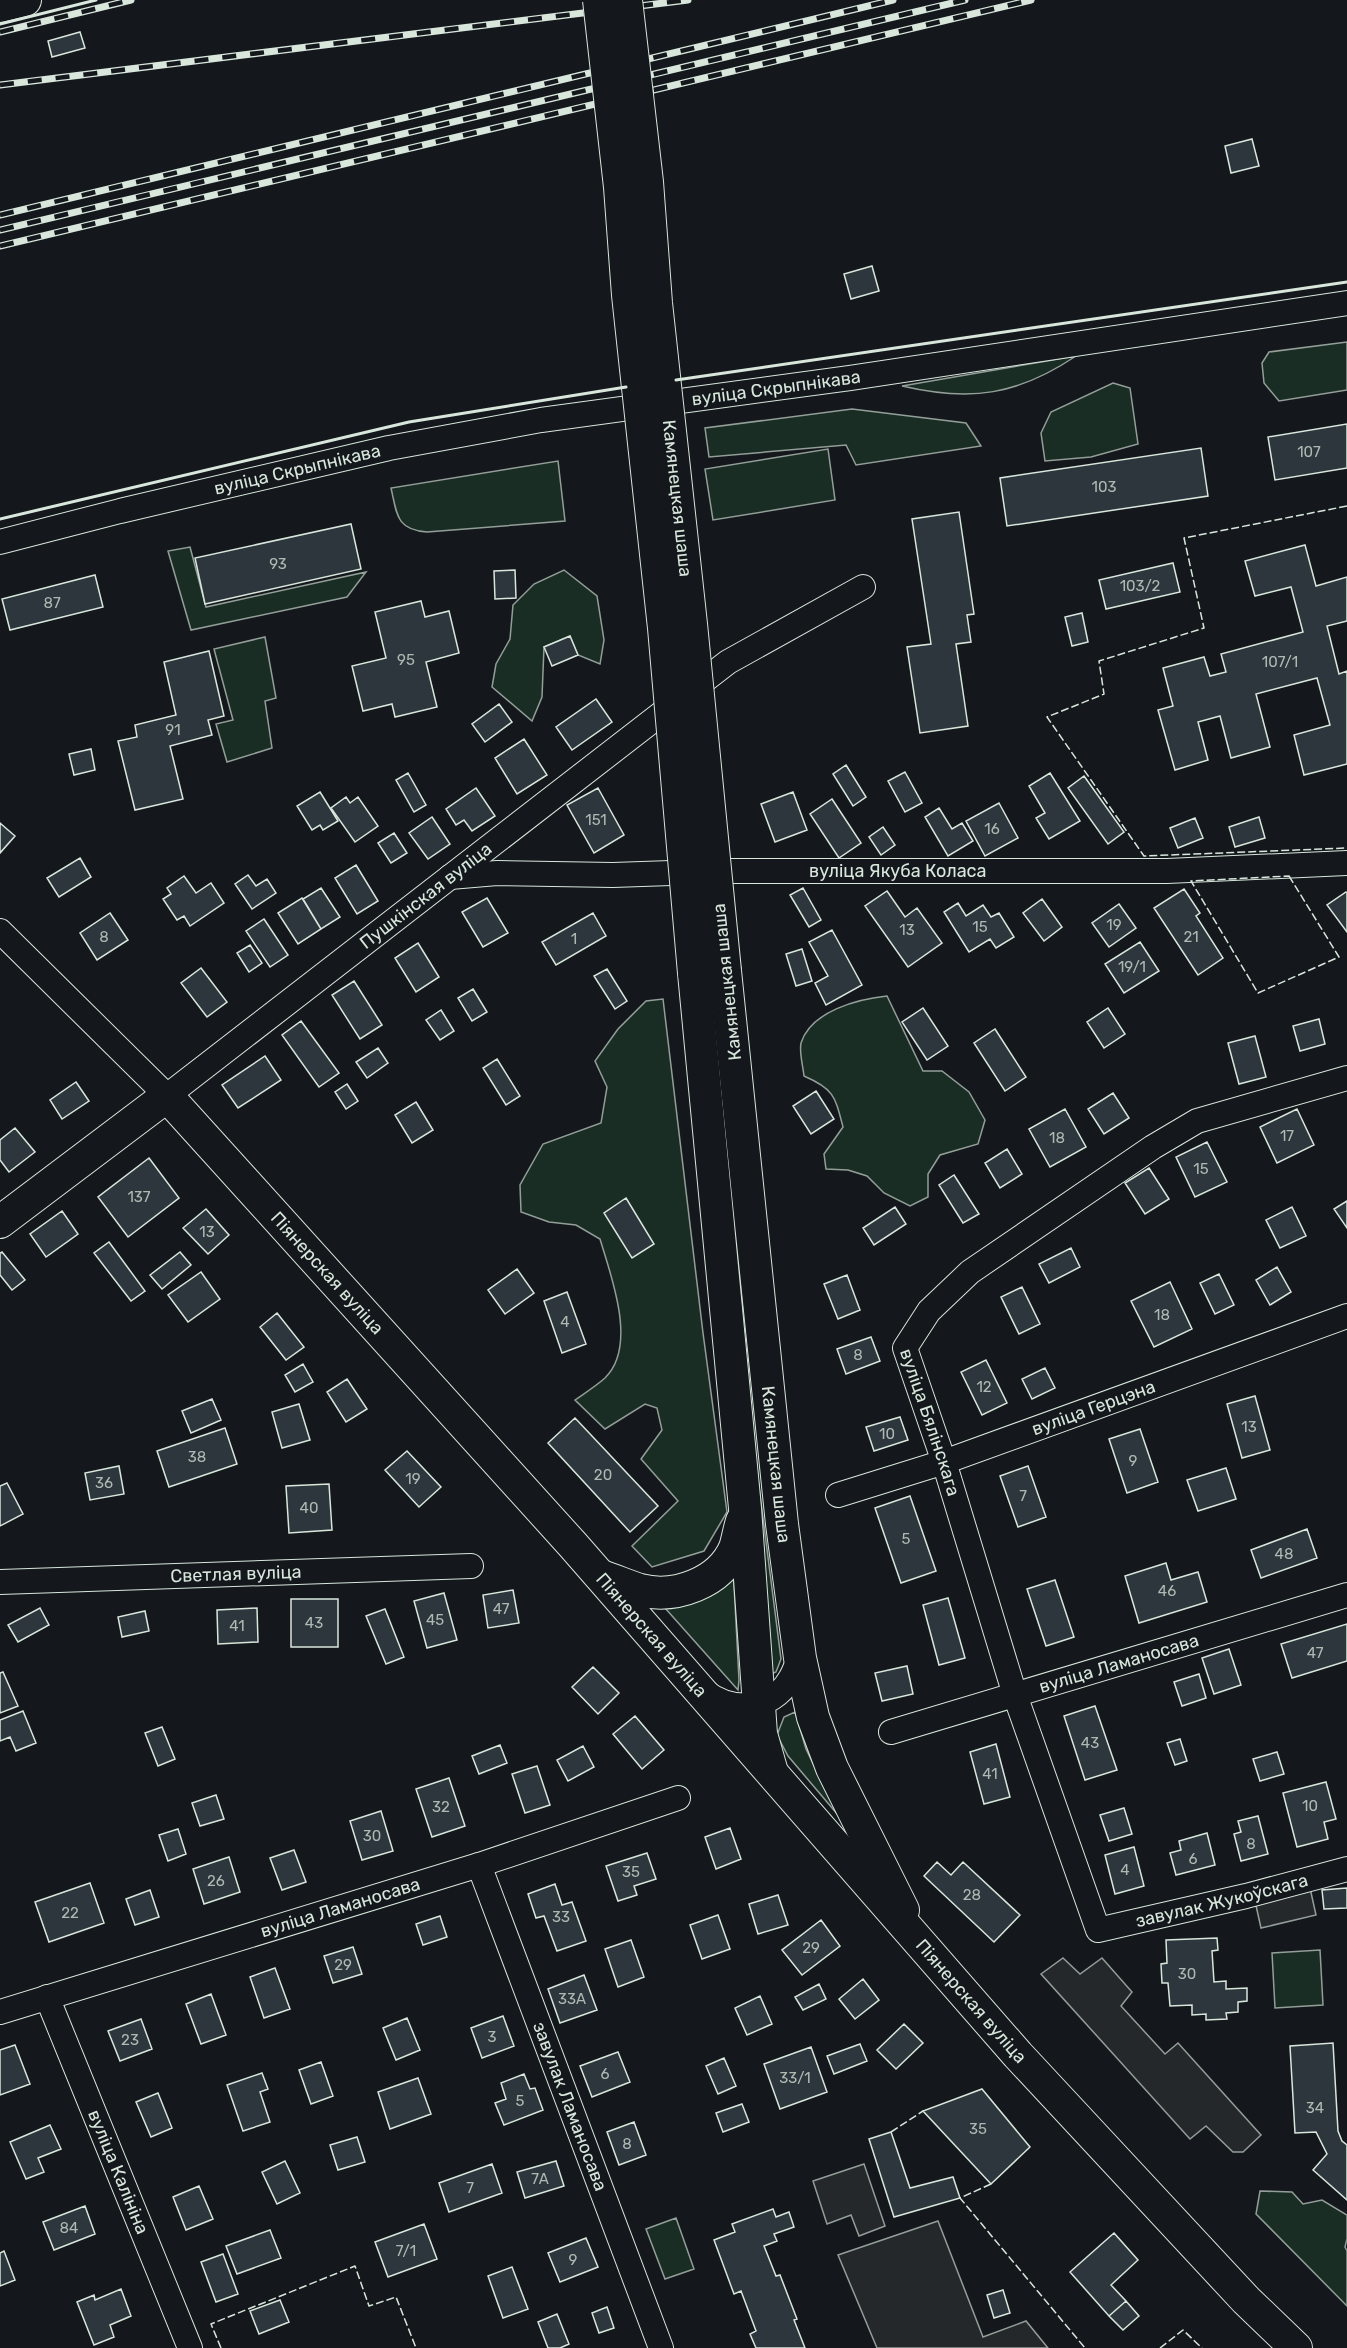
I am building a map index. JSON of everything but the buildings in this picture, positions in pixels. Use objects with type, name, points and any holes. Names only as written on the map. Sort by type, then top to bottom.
[{"type":"main road","points":[[0,6],[25,0]]},
{"type":"main road","name":"Камянецкая шаша","points":[[598,0],[620,187],[628,295],[664,628],[745,1508],[761,1734],[773,1776]]},
{"type":"main road","name":"Камянецкая шаша","points":[[626,0],[647,182],[656,303],[692,624],[782,1524],[800,1658],[813,1718],[832,1768],[917,1940]]},
{"type":"main road","name":"Пушкінская вуліца","points":[[0,1222],[167,1096]]},
{"type":"main road","name":"Піянерская вуліца","points":[[167,1096],[693,1682],[1060,2101],[1246,2300],[1296,2348]]},
{"type":"main road","points":[[597,1574],[642,1590],[677,1592],[689,1588],[713,1574],[734,1549],[745,1508]]},
{"type":"street","name":"вуліца Скрыпнікава","points":[[0,542],[120,511],[389,448],[541,420],[850,378],[1347,303]]},
{"type":"street","name":"Пушкінская вуліца","points":[[167,1096],[728,662],[863,587]]},
{"type":"street","name":"вуліца Якуба Коласа","points":[[450,878],[497,873],[613,875],[729,871],[1167,871],[1347,863]]},
{"type":"street","name":"Піянерская вуліца","points":[[0,931],[167,1096]]},
{"type":"street","name":"вуліца Бялінскага","points":[[1098,1930],[1015,1695],[944,1462],[905,1348],[929,1311],[970,1272],[1153,1147],[1197,1121],[1347,1078]]},
{"type":"street","name":"вуліца Герцэна","points":[[838,1495],[944,1462],[1347,1316]]},
{"type":"street","name":"Светлая вуліца","points":[[0,1582],[471,1566]]},
{"type":"street","name":"вуліца Ламаносава","points":[[891,1732],[1347,1595]]},
{"type":"street","points":[[693,1682],[717,1700],[749,1707],[770,1699],[789,1682],[800,1658]]},
{"type":"street","name":"вуліца Ламаносава","points":[[0,2012],[479,1864],[678,1798]]},
{"type":"street","name":"завулак Ламаносава","points":[[479,1864],[661,2348]]},
{"type":"street","name":"завулак Жукоўскага","points":[[1098,1930],[1246,1896],[1347,1869]]},
{"type":"street","name":"вуліца Калініна","points":[[47,1997],[190,2348]]},
{"type":"green space","points":[[1347,342],[1347,390],[1279,401],[1264,383],[1262,363],[1269,352]]},
{"type":"green space","points":[[1076,356],[1034,379],[993,392],[950,394],[902,386]]},
{"type":"green space","points":[[1113,383],[1130,388],[1138,444],[1091,457],[1045,461],[1041,433],[1051,412]]},
{"type":"green space","points":[[852,409],[966,423],[981,446],[856,465],[846,445],[709,457],[705,428]]},
{"type":"green space","points":[[828,449],[835,500],[713,520],[705,469]]},
{"type":"green space","points":[[558,461],[565,521],[427,532],[409,528],[397,513],[391,488]]},
{"type":"green space","points":[[190,547],[206,607],[366,572],[347,597],[191,630],[168,551]]},
{"type":"green space","points":[[564,570],[597,596],[604,640],[600,664],[578,655],[570,636],[544,647],[542,697],[532,721],[492,687],[496,664],[510,639],[513,605],[534,584]]},
{"type":"green space","points":[[265,637],[276,698],[265,701],[272,748],[227,762],[216,724],[233,720],[214,649]]},
{"type":"green space","points":[[887,996],[923,1071],[942,1071],[969,1092],[985,1120],[978,1144],[940,1155],[928,1174],[928,1197],[910,1206],[884,1193],[867,1176],[848,1170],[826,1169],[824,1154],[843,1127],[832,1095],[822,1085],[804,1076],[801,1055],[801,1043],[806,1032],[825,1015],[863,1000]]},
{"type":"green space","points":[[663,999],[727,1512],[704,1551],[652,1567],[632,1546],[678,1501],[641,1459],[662,1430],[657,1408],[645,1404],[605,1429],[575,1400],[605,1378],[615,1364],[620,1348],[619,1310],[600,1239],[576,1225],[549,1222],[521,1212],[520,1185],[543,1144],[601,1123],[607,1087],[595,1061],[618,1029],[646,1001]]},
{"type":"green space","points":[[752,1432],[781,1659],[776,1672],[766,1676]]},
{"type":"green space","points":[[733,1565],[739,1680],[738,1690],[657,1599]]},
{"type":"green space","points":[[795,1712],[806,1749],[838,1815],[788,1756],[777,1735],[784,1717]]},
{"type":"green space","points":[[1320,1950],[1323,2005],[1275,2008],[1272,1953]]},
{"type":"green space","points":[[1260,2191],[1292,2192],[1303,2204],[1322,2200],[1347,2215],[1345,2247],[1347,2251],[1347,2306],[1256,2214]]},
{"type":"green space","points":[[676,2218],[694,2269],[665,2279],[646,2229]]},
{"type":"shaded area","points":[[1310,1888],[1316,1915],[1261,1928],[1255,1901]]},
{"type":"shaded area","points":[[1063,1958],[1080,1974],[1102,1958],[1132,1992],[1121,2006],[1165,2054],[1178,2043],[1261,2135],[1243,2152],[1233,2152],[1206,2126],[1190,2139],[1041,1974]]},
{"type":"shaded area","points":[[864,2164],[885,2226],[859,2236],[851,2215],[827,2224],[813,2181]]},
{"type":"shaded area","points":[[938,2221],[983,2337],[1026,2321],[1048,2348],[877,2348],[838,2255]]},
{"type":"railway","points":[[0,32],[131,0]]},
{"type":"railway","points":[[0,85],[688,0]]},
{"type":"railway","points":[[0,215],[893,0]]},
{"type":"railway","points":[[0,230],[965,0]]},
{"type":"railway","points":[[0,246],[1031,0]]},
{"type":"fence","points":[[1347,506],[1184,538],[1204,628],[1099,661],[1104,694],[1047,717],[1144,856],[1347,848]]},
{"type":"fence","points":[[1289,876],[1339,957],[1258,993],[1191,881],[1289,876]]},
{"type":"fence","points":[[891,2132],[923,2111]]},
{"type":"fence","points":[[991,2184],[960,2198],[1085,2348]]},
{"type":"fence","points":[[221,2348],[211,2324],[355,2266],[369,2306],[396,2297],[416,2348]]},
{"type":"fence","points":[[1160,2348],[1183,2330],[1202,2348]]},
{"type":"wall","points":[[0,24],[96,0]]},
{"type":"wall","points":[[676,380],[1347,282]]},
{"type":"wall","points":[[0,519],[409,422],[626,387]]}]
